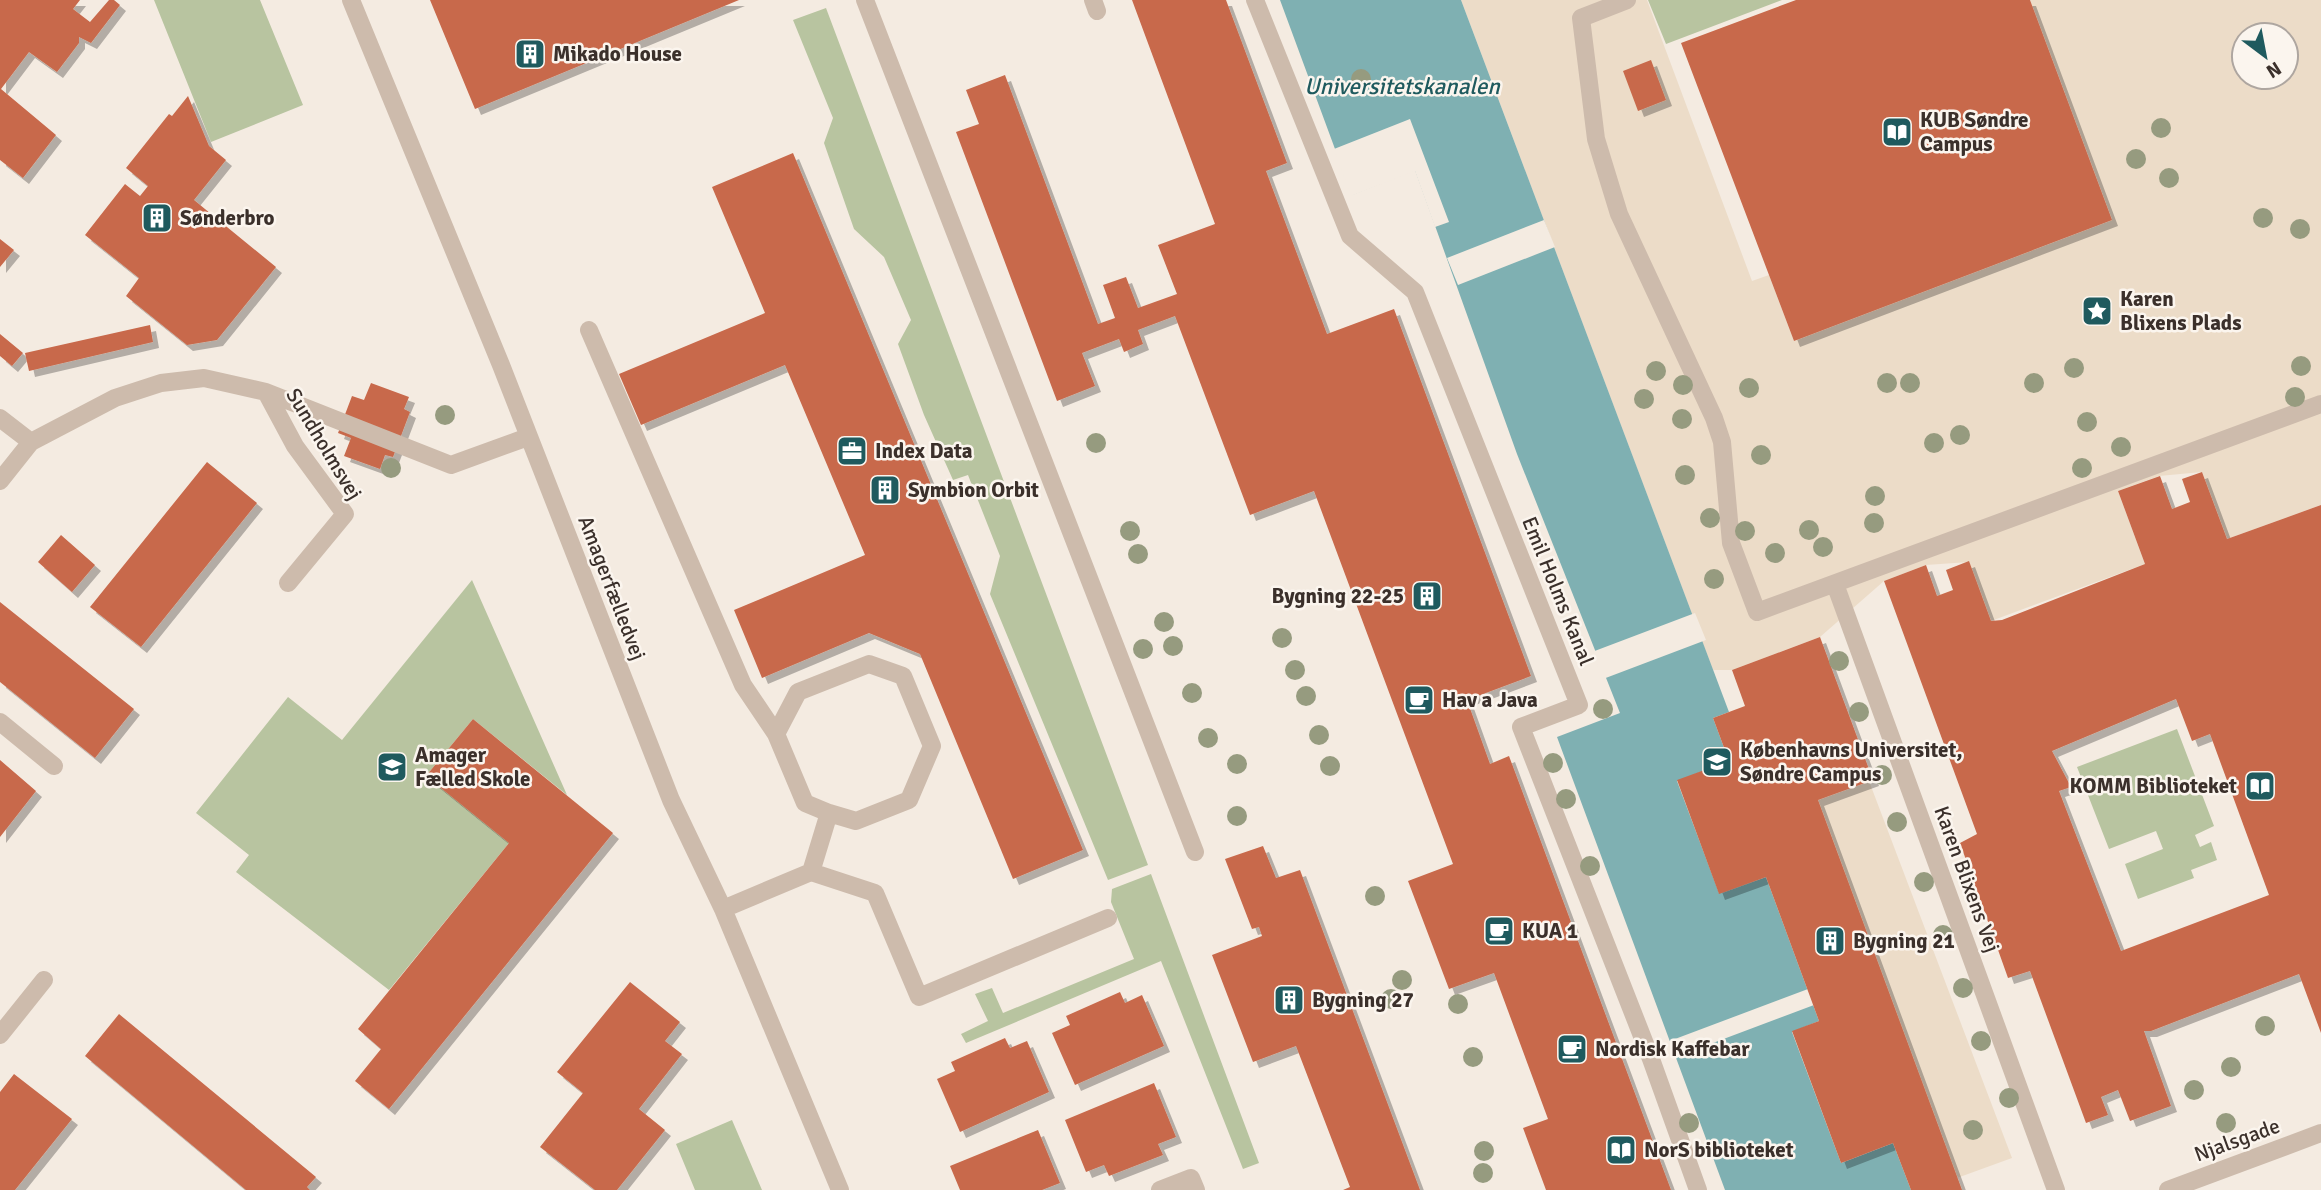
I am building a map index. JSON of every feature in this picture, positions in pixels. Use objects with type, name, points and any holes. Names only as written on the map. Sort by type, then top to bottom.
[{"type":"street","name":"Amagerfælledvej","points":[[351,0],[496,353],[671,800],[723,909],[840,1190]]},
{"type":"street","points":[[865,0],[1195,852]]},
{"type":"street","name":"Emil Holms Kanal","points":[[1255,0],[1350,236],[1415,292],[1579,705],[1521,727],[1651,1059],[1698,1190]]},
{"type":"street","points":[[1627,0],[1581,18],[1596,139],[1619,214],[1714,418],[1722,442],[1731,543],[1757,612],[2321,404]]},
{"type":"street","points":[[589,330],[743,685],[776,734],[805,803],[856,821],[909,800],[932,746],[903,676],[869,664],[798,692],[776,734]]},
{"type":"street","name":"Sundholmsvej","points":[[0,481],[31,442],[115,398],[161,383],[204,378],[266,392],[295,446],[345,514],[288,583]]},
{"type":"street","points":[[266,392],[451,465],[528,437]]},
{"type":"street","points":[[0,418],[31,442]]},
{"type":"street","name":"Karen Blixens Vej","points":[[1835,584],[2056,1190]]},
{"type":"street","points":[[0,722],[54,766]]},
{"type":"street","points":[[811,872],[829,813]]},
{"type":"street","points":[[723,909],[811,872],[875,893],[919,997],[1108,918]]},
{"type":"street","points":[[0,1035],[44,980]]},
{"type":"street","name":"Njalsgade","points":[[2168,1190],[2321,1133]]},
{"type":"street","points":[[1160,1190],[1191,1178],[1196,1190]]},
{"type":"green space","points":[[154,0],[260,0],[303,105],[211,142]]},
{"type":"green space","points":[[1648,0],[1782,0],[1666,44]]},
{"type":"green space","points":[[826,8],[1148,865],[1108,880],[990,594],[1000,556],[968,475],[953,480],[924,415],[898,344],[911,320],[884,257],[854,229],[824,143],[833,118],[793,20]]},
{"type":"green space","points":[[472,580],[567,795],[473,719],[426,776],[509,843],[389,990],[236,872],[249,855],[196,813],[288,697],[342,740]]},
{"type":"green space","points":[[2177,729],[2214,826],[2195,835],[2200,847],[2211,842],[2217,860],[2191,870],[2194,878],[2138,899],[2125,864],[2163,849],[2156,831],[2109,849],[2077,767]]},
{"type":"green space","points":[[1151,874],[1259,1163],[1243,1169],[1161,961],[966,1043],[961,1034],[988,1021],[975,994],[992,988],[1003,1013],[1134,959],[1111,902],[1112,889]]},
{"type":"green space","points":[[732,1120],[762,1190],[695,1190],[676,1144]]},
{"type":"shaded area","name":"Karen Blixens Plads","points":[[1461,0],[1647,0],[1752,281],[1769,275],[1794,341],[2112,220],[2030,0],[2321,0],[2321,505],[2227,539],[2202,472],[2159,476],[2118,491],[2145,564],[1991,621],[1969,562],[1926,565],[1884,581],[1820,637],[1732,670],[1713,670]]},
{"type":"shaded area","points":[[1869,781],[2012,1158],[1957,1178],[1818,800]]},
{"type":"water","name":"Universitetskanalen","points":[[1280,0],[1461,0],[1729,712],[1713,718],[1729,761],[1677,781],[1719,893],[1766,877],[1819,1021],[1792,1032],[1841,1163],[1893,1143],[1911,1190],[1725,1190],[1557,737],[1620,713],[1517,454],[1415,170],[1352,195]]},
{"type":"pier","points":[[1410,119],[1449,222],[1435,227],[1415,171],[1351,196],[1334,149]]},
{"type":"pier","points":[[1544,220],[1555,247],[1458,285],[1447,258]]},
{"type":"pier","points":[[1695,613],[1706,640],[1603,679],[1592,652]]},
{"type":"pier","points":[[1808,989],[1814,1005],[1673,1058],[1667,1042]]},
{"type":"building","points":[[0,0],[80,0],[73,9],[90,22],[109,0],[120,5],[91,43],[79,37],[79,43],[57,72],[29,52],[1,89],[56,135],[23,178],[0,160]]},
{"type":"building","name":"Mikado House","points":[[430,0],[739,0],[475,109]]},
{"type":"building","name":"Bygning 22-25","points":[[1132,0],[1226,0],[1287,163],[1266,171],[1327,334],[1394,309],[1531,676],[1467,700],[1490,764],[1509,756],[1671,1190],[1546,1190],[1523,1128],[1548,1119],[1494,973],[1449,989],[1408,881],[1453,864],[1314,491],[1250,515],[1175,316],[1138,330],[1143,344],[1124,352],[1119,339],[1082,353],[1095,386],[1057,401],[956,132],[979,124],[966,90],[1005,75],[1098,324],[1115,318],[1103,285],[1126,277],[1138,308],[1177,294],[1158,245],[1215,224]]},
{"type":"building","name":"KUB Søndre Campus","points":[[1796,0],[2030,0],[2112,220],[1794,341],[1681,43]]},
{"type":"building","points":[[1651,60],[1666,100],[1638,111],[1623,71]]},
{"type":"building","name":"Sønderbro","points":[[188,96],[209,146],[226,160],[194,200],[276,267],[217,340],[187,345],[126,296],[139,278],[85,235],[125,184],[140,196],[148,186],[126,168],[169,114],[172,116]]},
{"type":"building","name":"Symbion Orbit","points":[[793,153],[1083,850],[1013,879],[920,654],[869,633],[762,678],[734,610],[865,555],[785,365],[641,425],[619,374],[765,313],[712,187]]},
{"type":"building","points":[[0,239],[14,250],[0,267]]},
{"type":"building","points":[[150,325],[153,342],[29,371],[25,353]]},
{"type":"building","points":[[0,334],[23,353],[12,366],[0,356]]},
{"type":"building","points":[[371,383],[409,397],[404,409],[410,412],[393,457],[385,455],[380,469],[344,456],[351,438],[338,433],[352,396],[364,400]]},
{"type":"building","points":[[207,462],[257,503],[141,647],[90,607]]},
{"type":"building","points":[[2202,472],[2227,539],[2321,505],[2321,1033],[2299,974],[2151,1031],[2144,1031],[2171,1106],[2130,1121],[2118,1090],[2101,1097],[2108,1115],[2086,1123],[2030,971],[2008,978],[1960,843],[1977,834],[1884,581],[1926,565],[1937,596],[1953,590],[1946,570],[1969,561],[1991,621],[2002,620],[2145,564],[2118,491],[2160,476],[2172,509],[2190,502],[2182,479]],"holes":[[[2176,699],[2192,741],[2210,734],[2269,895],[2121,951],[2059,791],[2071,787],[2052,751]]]},
{"type":"building","points":[[61,535],[95,565],[72,592],[38,562]]},
{"type":"building","points":[[0,602],[134,709],[95,758],[0,682]]},
{"type":"building","name":"Bygning 21","points":[[1820,637],[1873,780],[1818,800],[1962,1190],[1911,1190],[1893,1143],[1841,1163],[1792,1031],[1819,1021],[1766,877],[1719,894],[1677,780],[1729,761],[1713,718],[1745,706],[1732,670]]},
{"type":"building","points":[[473,719],[613,833],[389,1109],[355,1081],[381,1049],[358,1029],[509,843],[426,776]]},
{"type":"building","points":[[0,760],[36,791],[0,837]]},
{"type":"building","name":"Bygning 27","points":[[1263,846],[1276,878],[1300,870],[1420,1190],[1343,1190],[1350,1187],[1296,1046],[1253,1062],[1212,955],[1262,936],[1259,927],[1252,929],[1225,859]]},
{"type":"building","points":[[630,982],[680,1022],[665,1041],[682,1054],[639,1109],[665,1130],[617,1190],[595,1190],[540,1147],[583,1093],[557,1072]]},
{"type":"building","points":[[1120,992],[1125,1003],[1142,995],[1164,1046],[1075,1085],[1052,1033],[1070,1025],[1066,1016]]},
{"type":"building","points":[[119,1014],[316,1177],[307,1187],[310,1190],[246,1190],[85,1056]]},
{"type":"building","points":[[1005,1038],[1010,1048],[1027,1041],[1049,1092],[960,1132],[937,1079],[955,1071],[951,1062]]},
{"type":"building","points":[[14,1074],[72,1119],[15,1190],[0,1190],[0,1092]]},
{"type":"building","points":[[1154,1083],[1176,1137],[1158,1144],[1163,1155],[1109,1176],[1104,1165],[1086,1172],[1065,1120]]},
{"type":"building","points":[[1038,1130],[1060,1183],[1042,1190],[960,1190],[950,1166]]},
{"type":"place","name":"Mikado House","points":[[530,54]]},
{"type":"place","name":"KUB Søndre Campus","points":[[1897,132]]},
{"type":"place","name":"Sønderbro","points":[[157,218]]},
{"type":"place","name":"Karen Blixens Plads","points":[[2097,311]]},
{"type":"place","name":"Index Data","points":[[852,451]]},
{"type":"place","name":"Symbion Orbit","points":[[885,490]]},
{"type":"place","name":"Bygning 22-25","points":[[1427,596]]},
{"type":"place","name":"Hav a Java","points":[[1419,700]]},
{"type":"place","name":"Københavns Universitet, Søndre Campus","points":[[1717,762]]},
{"type":"place","name":"Amager Fælled Skole","points":[[392,767]]},
{"type":"place","name":"KOMM Biblioteket","points":[[2260,786]]},
{"type":"place","name":"KUA 1","points":[[1499,931]]},
{"type":"place","name":"Bygning 21","points":[[1830,941]]},
{"type":"place","name":"Bygning 27","points":[[1289,1000]]},
{"type":"place","name":"Nordisk Kaffebar","points":[[1572,1049]]},
{"type":"place","name":"NorS biblioteket","points":[[1621,1150]]}]
